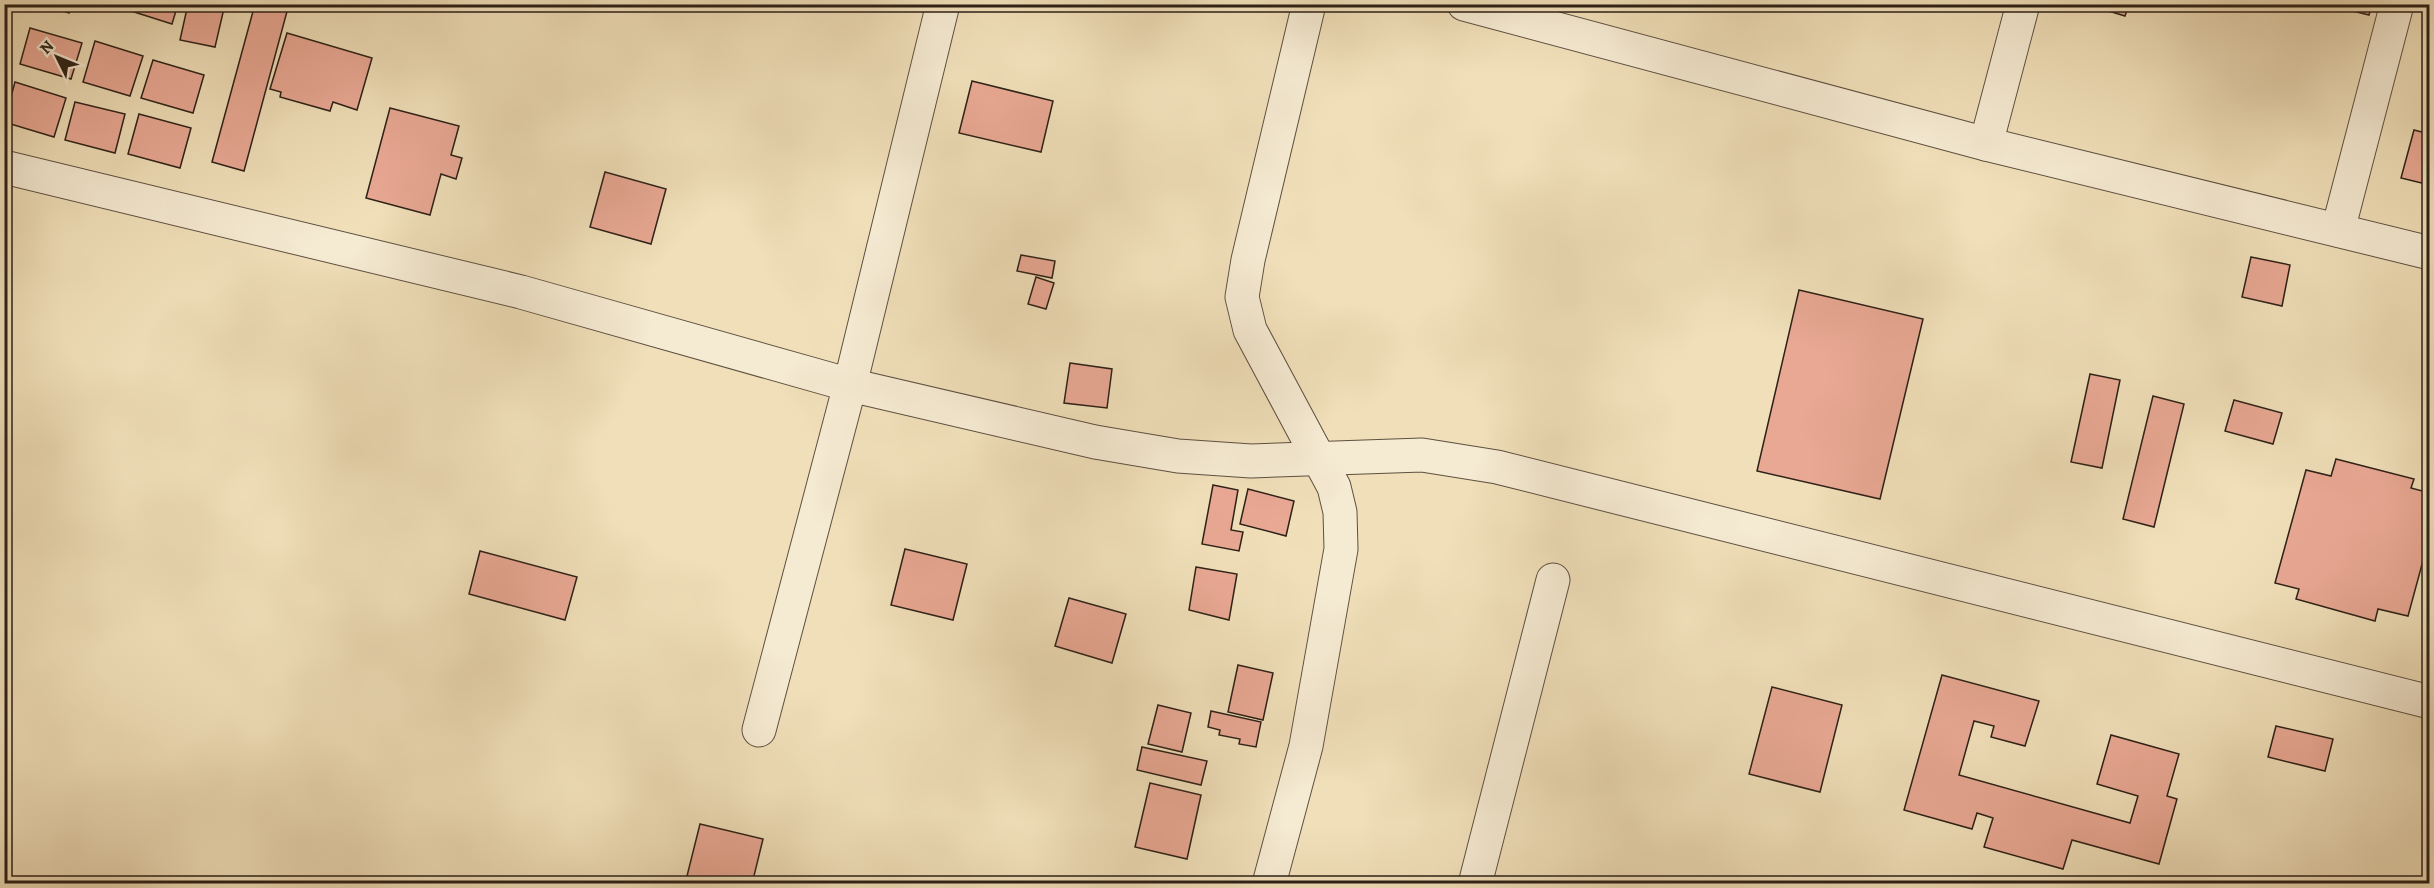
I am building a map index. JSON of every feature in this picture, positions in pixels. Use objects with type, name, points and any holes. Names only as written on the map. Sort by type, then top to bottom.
[{"type":"street","points":[[759,730],[850,385],[943,4]]},
{"type":"street","points":[[1269,884],[1306,746],[1341,549],[1340,512],[1334,487],[1250,330],[1242,297],[1248,260],[1309,4]]},
{"type":"street","points":[[1464,4],[1986,144],[2430,253]]},
{"type":"street","points":[[1986,144],[2023,4]]},
{"type":"street","points":[[2338,230],[2397,4]]},
{"type":"street","points":[[4,167],[521,292],[850,385],[1095,442],[1168,454],[1251,461],[1321,461],[1422,455],[1497,467],[2430,702]]},
{"type":"street","points":[[1475,884],[1554,580]]},
{"type":"building","points":[[43,4],[72,4],[69,13]]},
{"type":"building","points":[[109,4],[178,4],[172,24]]},
{"type":"building","points":[[188,4],[225,4],[215,47],[180,40]]},
{"type":"building","points":[[255,4],[289,4],[244,171],[212,162]]},
{"type":"building","points":[[2086,4],[2129,4],[2125,16]]},
{"type":"building","points":[[2325,4],[2372,4],[2369,15]]},
{"type":"building","points":[[30,28],[82,43],[71,79],[20,64]]},
{"type":"building","points":[[287,33],[372,58],[357,110],[333,102],[330,111],[280,97],[281,92],[270,89]]},
{"type":"building","points":[[95,41],[143,56],[130,96],[83,82]]},
{"type":"building","points":[[153,60],[204,75],[193,113],[141,98]]},
{"type":"building","points":[[972,81],[1053,101],[1041,152],[959,133]]},
{"type":"building","points":[[15,82],[66,98],[54,137],[4,122]]},
{"type":"building","points":[[75,102],[125,114],[115,153],[65,140]]},
{"type":"building","points":[[390,108],[459,126],[451,155],[462,158],[456,179],[441,174],[430,215],[366,198]]},
{"type":"building","points":[[139,114],[191,128],[180,168],[128,154]]},
{"type":"building","points":[[2414,130],[2430,134],[2430,185],[2401,178]]},
{"type":"building","points":[[605,172],[666,189],[651,244],[590,227]]},
{"type":"building","points":[[1021,255],[1055,261],[1052,278],[1017,271]]},
{"type":"building","points":[[2251,257],[2290,265],[2282,306],[2242,297]]},
{"type":"building","points":[[1036,277],[1054,283],[1046,309],[1028,304]]},
{"type":"building","points":[[1799,290],[1923,319],[1880,499],[1757,471]]},
{"type":"building","points":[[1070,363],[1112,369],[1107,408],[1064,403]]},
{"type":"building","points":[[2090,374],[2120,380],[2102,468],[2071,462]]},
{"type":"building","points":[[2153,396],[2184,404],[2154,527],[2123,519]]},
{"type":"building","points":[[2234,400],[2282,413],[2273,444],[2225,431]]},
{"type":"building","points":[[2336,459],[2414,479],[2411,488],[2430,493],[2430,535],[2408,616],[2378,609],[2375,621],[2296,599],[2299,589],[2275,583],[2306,470],[2331,476]]},
{"type":"building","points":[[1213,485],[1238,490],[1231,530],[1243,532],[1239,551],[1202,544]]},
{"type":"building","points":[[1248,489],[1294,501],[1286,536],[1240,524]]},
{"type":"building","points":[[905,549],[967,564],[953,620],[891,605]]},
{"type":"building","points":[[480,551],[577,577],[565,620],[469,594]]},
{"type":"building","points":[[1196,567],[1237,574],[1229,620],[1189,610]]},
{"type":"building","points":[[1069,598],[1126,614],[1112,663],[1055,646]]},
{"type":"building","points":[[1238,665],[1273,673],[1263,720],[1228,712]]},
{"type":"building","points":[[1942,675],[2039,701],[2025,746],[1991,737],[1994,726],[1974,721],[1959,775],[2130,823],[2138,796],[2097,784],[2111,735],[2179,754],[2167,796],[2177,799],[2159,864],[2072,840],[2063,869],[1984,847],[1993,818],[1977,813],[1972,829],[1904,810]]},
{"type":"building","points":[[1772,687],[1842,705],[1820,792],[1749,774]]},
{"type":"building","points":[[1158,705],[1191,713],[1182,752],[1148,744]]},
{"type":"building","points":[[1211,711],[1261,722],[1256,747],[1239,744],[1240,739],[1219,735],[1220,730],[1208,727]]},
{"type":"building","points":[[2276,726],[2333,739],[2325,771],[2268,757]]},
{"type":"building","points":[[1142,747],[1207,761],[1201,785],[1137,770]]},
{"type":"building","points":[[1150,783],[1201,795],[1187,859],[1135,847]]},
{"type":"building","points":[[700,824],[763,839],[752,884],[685,884]]}]
